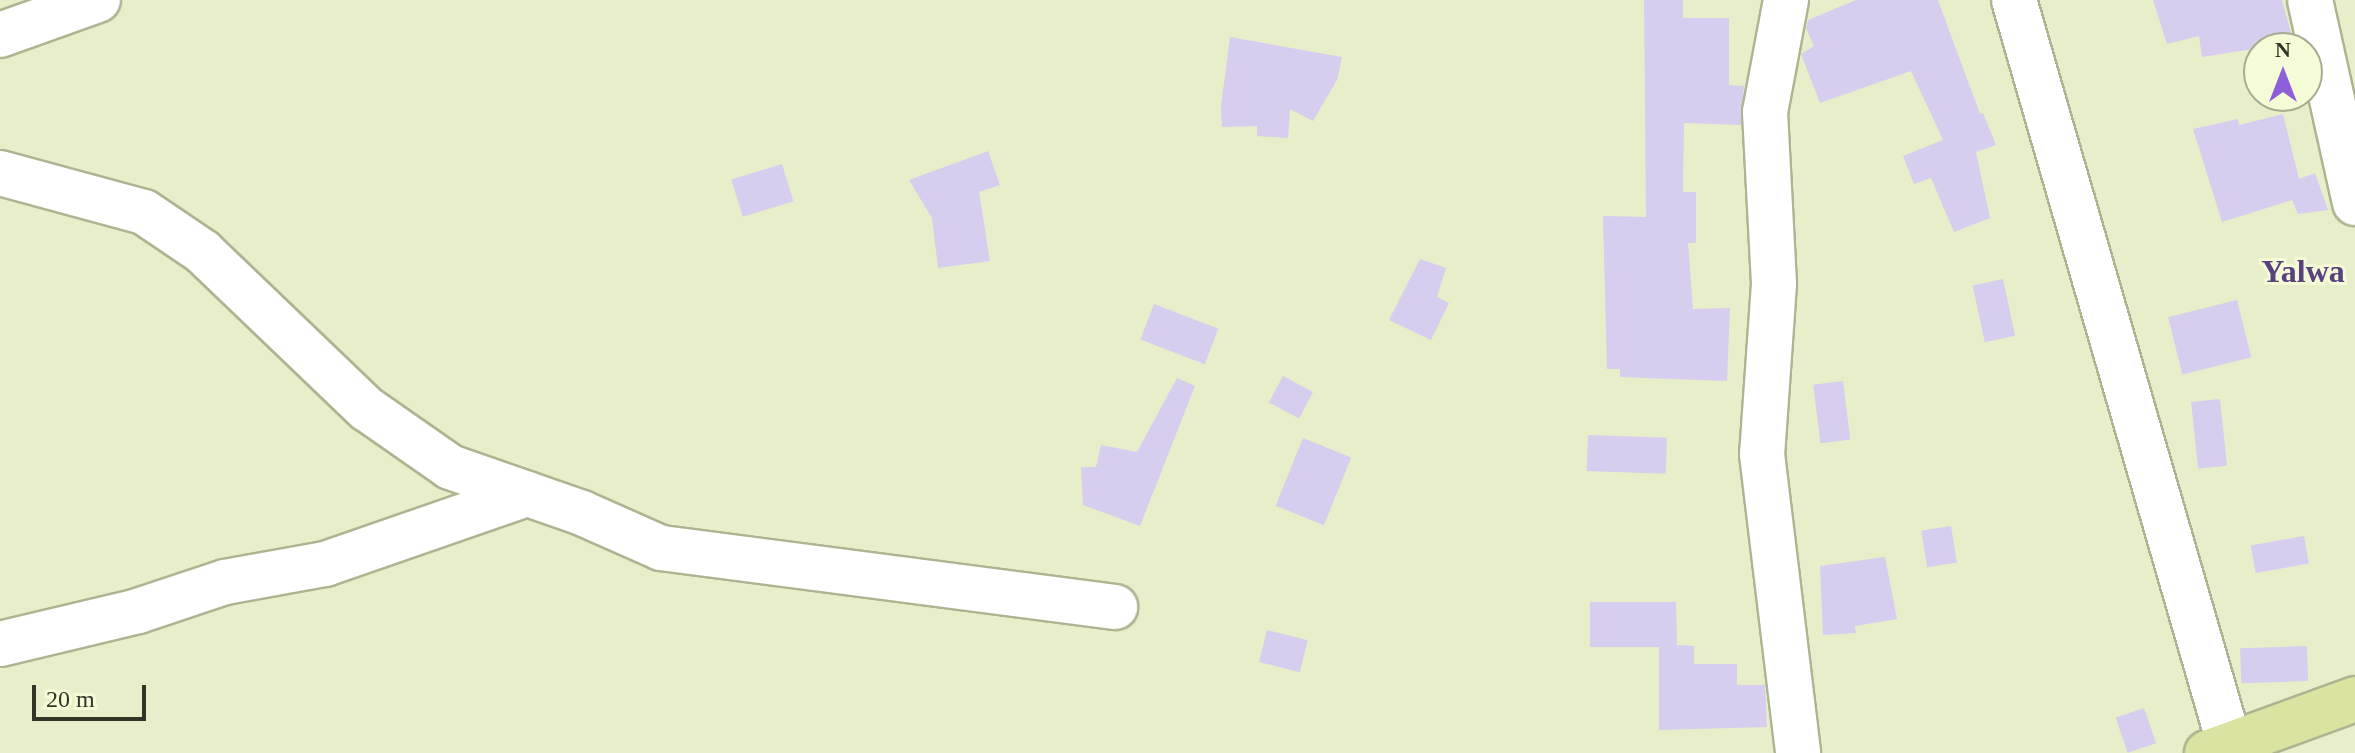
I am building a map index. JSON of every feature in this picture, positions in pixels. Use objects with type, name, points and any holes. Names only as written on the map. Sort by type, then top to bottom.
[{"type":"main road","points":[[2223,750],[2355,699]]},
{"type":"street","points":[[0,35],[98,0]]},
{"type":"street","points":[[1786,0],[1765,112],[1774,284],[1762,454],[1798,753]]},
{"type":"street","points":[[2014,0],[2223,750]]},
{"type":"street","points":[[2310,0],[2355,203]]},
{"type":"street","points":[[0,173],[144,212],[203,252],[367,409],[450,467],[582,513],[661,548],[1115,607]]},
{"type":"street","points":[[0,644],[138,611],[225,582],[325,564],[527,494]]},
{"type":"building","points":[[1644,0],[1683,0],[1683,18],[1729,18],[1729,85],[1744,86],[1741,125],[1684,123],[1683,192],[1696,192],[1696,243],[1688,243],[1693,309],[1730,308],[1727,381],[1620,377],[1620,369],[1607,369],[1603,216],[1646,217]]},
{"type":"building","points":[[1856,0],[1938,0],[1980,114],[1983,113],[1996,145],[1976,152],[1990,218],[1954,232],[1931,178],[1914,184],[1903,156],[1943,140],[1911,71],[1820,103],[1801,54],[1814,46],[1806,28],[1808,20]]},
{"type":"building","points":[[2153,0],[2282,0],[2291,32],[2243,32],[2243,51],[2202,57],[2199,36],[2167,44]]},
{"type":"building","points":[[1230,37],[1342,57],[1337,80],[1313,121],[1290,109],[1288,138],[1257,136],[1257,126],[1222,127],[1221,106]]},
{"type":"building","points":[[2283,114],[2299,179],[2315,173],[2328,210],[2298,214],[2292,200],[2222,222],[2193,129],[2238,119],[2239,125]]},
{"type":"building","points":[[988,151],[1000,185],[979,192],[990,261],[938,268],[932,218],[909,180]]},
{"type":"building","points":[[782,164],[793,201],[743,217],[731,179]]},
{"type":"building","points":[[1420,259],[1446,268],[1437,297],[1449,303],[1431,340],[1389,320]]},
{"type":"building","points":[[2003,279],[2015,336],[1985,342],[1973,285]]},
{"type":"building","points":[[2237,300],[2251,357],[2182,374],[2168,317]]},
{"type":"building","points":[[1154,304],[1218,329],[1205,364],[1140,339]]},
{"type":"building","points":[[1283,376],[1313,392],[1299,418],[1269,402]]},
{"type":"building","points":[[1177,378],[1195,386],[1140,526],[1083,505],[1081,467],[1096,467],[1101,445],[1137,452]]},
{"type":"building","points":[[1843,381],[1850,440],[1820,443],[1813,385]]},
{"type":"building","points":[[2220,399],[2227,466],[2198,469],[2191,402]]},
{"type":"building","points":[[1588,435],[1667,438],[1666,474],[1587,471]]},
{"type":"building","points":[[1303,438],[1351,457],[1324,525],[1276,506]]},
{"type":"building","points":[[1951,526],[1957,563],[1927,567],[1921,531]]},
{"type":"building","points":[[2304,536],[2309,564],[2256,573],[2251,545]]},
{"type":"building","points":[[1885,557],[1897,619],[1855,626],[1856,633],[1823,635],[1820,566]]},
{"type":"building","points":[[1590,602],[1676,602],[1677,645],[1694,646],[1694,664],[1737,664],[1737,685],[1765,685],[1767,727],[1659,730],[1659,647],[1590,647]]},
{"type":"building","points":[[1267,630],[1308,640],[1300,672],[1259,662]]},
{"type":"building","points":[[2307,646],[2308,681],[2241,683],[2240,648]]},
{"type":"building","points":[[2144,708],[2156,743],[2128,753],[2116,718]]},
{"type":"district","name":"Yalwa","points":[[2303,271]]}]
